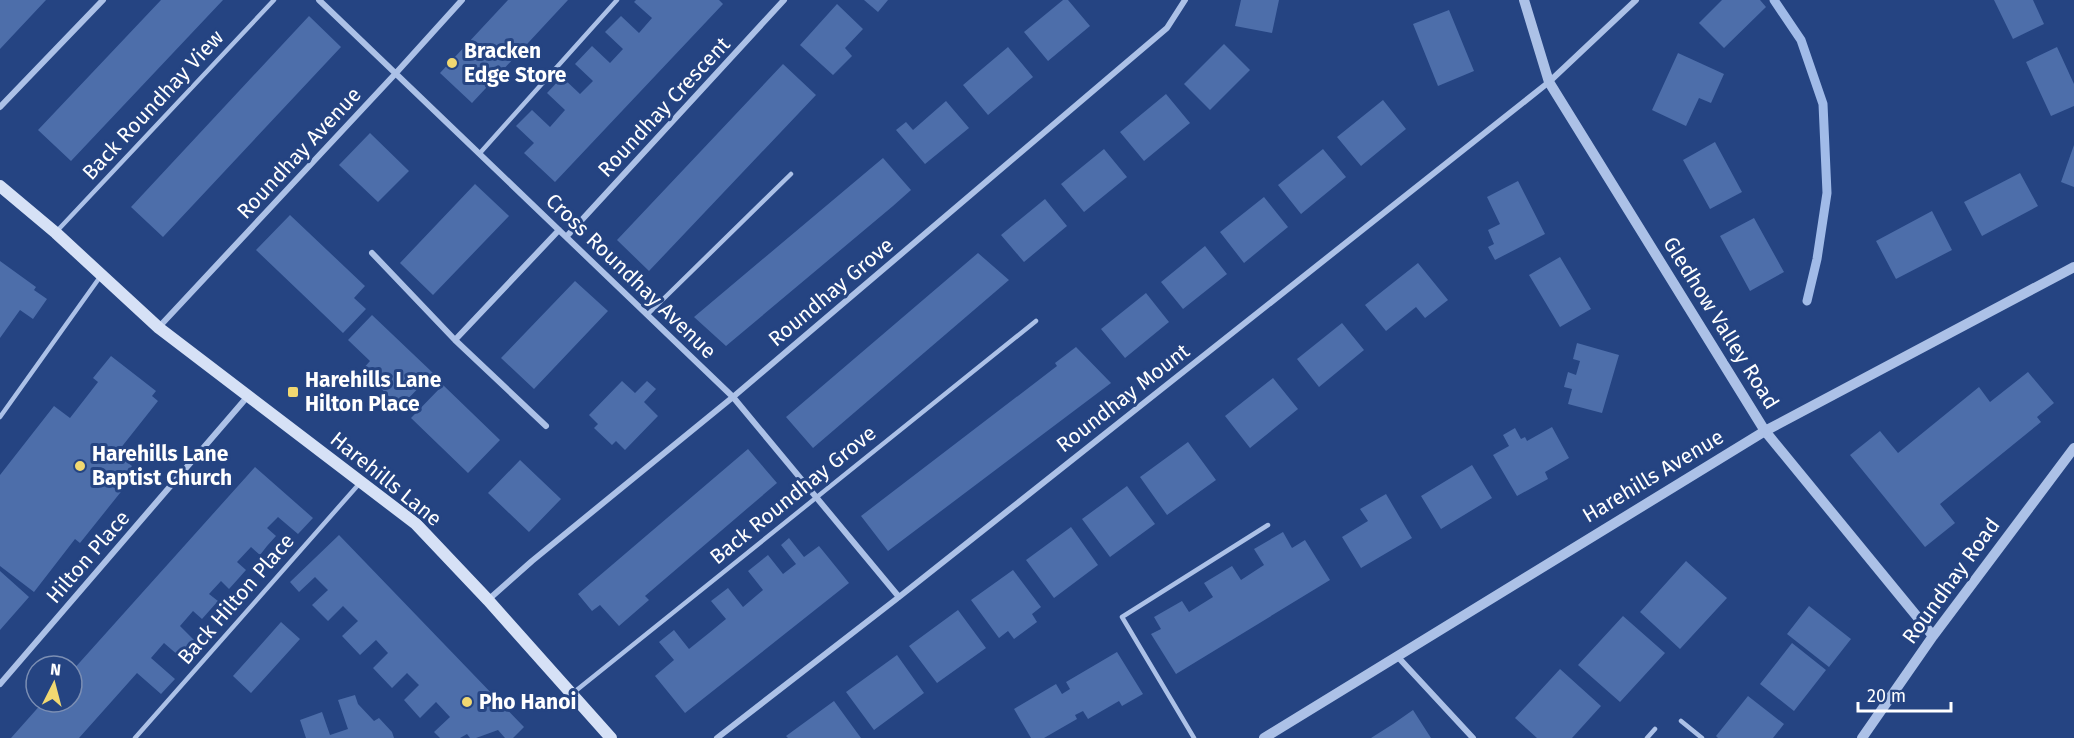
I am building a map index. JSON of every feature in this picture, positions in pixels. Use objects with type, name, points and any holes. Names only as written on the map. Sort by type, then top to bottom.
[{"type":"main road","name":"Harehills Lane","points":[[0,186],[102,274],[159,328],[416,524],[488,600],[608,737]]},
{"type":"street","points":[[0,107],[103,0]]},
{"type":"street","name":"Cross Roundhay Avenue","points":[[319,0],[733,397],[899,597]]},
{"type":"street","name":"Roundhay Avenue","points":[[159,328],[462,0]]},
{"type":"street","name":"Roundhay Crescent","points":[[567,236],[784,0]]},
{"type":"street","name":"Roundhay Grove","points":[[488,600],[532,561],[733,397],[1167,28],[1185,0]]},
{"type":"street","name":"Gledhow Valley Road","points":[[1524,0],[1549,82],[1765,431],[1933,636]]},
{"type":"street","name":"Roundhay Mount","points":[[717,738],[899,597],[1549,82],[1636,0]]},
{"type":"street","points":[[455,340],[559,230]]},
{"type":"street","points":[[372,253],[455,340],[546,426]]},
{"type":"street","name":"Harehills Avenue","points":[[1264,738],[1765,431],[2074,267]]},
{"type":"street","name":"Hilton Place","points":[[0,684],[248,396]]},
{"type":"street","name":"Roundhay Road","points":[[1862,738],[1933,636],[2074,448]]},
{"type":"street","points":[[1396,656],[1473,738]]},
{"type":"lane","name":"Back Roundhay View","points":[[56,233],[274,0]]},
{"type":"lane","points":[[480,153],[617,0]]},
{"type":"lane","points":[[648,314],[791,174]]},
{"type":"lane","points":[[0,417],[102,274]]},
{"type":"lane","name":"Back Roundhay Grove","points":[[572,694],[1036,321]]},
{"type":"lane","name":"Back Hilton Place","points":[[135,738],[361,482]]},
{"type":"lane","points":[[1194,738],[1122,617],[1268,525]]},
{"type":"lane","points":[[1681,721],[1702,738]]},
{"type":"lane","points":[[1647,738],[1655,729]]},
{"type":"building","points":[[0,0],[46,0],[0,49]]},
{"type":"building","points":[[161,0],[223,0],[71,161],[38,130]]},
{"type":"building","points":[[508,0],[568,0],[472,103],[440,73]]},
{"type":"building","points":[[636,0],[719,0],[723,4],[555,182],[524,153],[534,143],[516,126],[532,110],[550,127],[565,110],[547,93],[562,77],[580,94],[593,81],[575,64],[592,46],[610,63],[623,49],[605,32],[621,16],[639,33],[652,18],[634,2]]},
{"type":"building","points":[[864,0],[888,0],[878,12]]},
{"type":"building","points":[[1063,0],[1068,0],[1090,26],[1048,61],[1024,32]]},
{"type":"building","points":[[1241,0],[1279,0],[1272,33],[1235,26]]},
{"type":"building","points":[[1722,0],[1760,0],[1766,7],[1724,48],[1699,23]]},
{"type":"building","points":[[1994,0],[2033,0],[2044,24],[2013,39]]},
{"type":"building","points":[[837,4],[863,29],[845,48],[852,56],[833,75],[800,45]]},
{"type":"building","points":[[1449,10],[1474,71],[1438,86],[1413,24]]},
{"type":"building","points":[[309,16],[341,47],[163,237],[131,207]]},
{"type":"building","points":[[1224,44],[1250,70],[1210,110],[1184,84]]},
{"type":"building","points":[[1008,47],[1033,77],[988,115],[963,85]]},
{"type":"building","points":[[2057,47],[2074,84],[2074,106],[2051,116],[2026,62]]},
{"type":"building","points":[[1678,53],[1724,74],[1711,103],[1699,98],[1686,126],[1652,110]]},
{"type":"building","points":[[783,64],[816,95],[649,271],[617,240]]},
{"type":"building","points":[[1166,94],[1190,123],[1144,161],[1120,132]]},
{"type":"building","points":[[1383,100],[1406,129],[1361,166],[1337,137]]},
{"type":"building","points":[[946,101],[969,128],[925,164],[896,130],[906,122],[913,130]]},
{"type":"building","points":[[370,133],[409,171],[378,202],[339,165]]},
{"type":"building","points":[[1715,142],[1742,192],[1710,209],[1683,160]]},
{"type":"building","points":[[2074,145],[2074,187],[2061,182]]},
{"type":"building","points":[[1104,149],[1127,177],[1084,212],[1061,184]]},
{"type":"building","points":[[1323,149],[1346,177],[1301,214],[1278,185]]},
{"type":"building","points":[[883,158],[911,190],[893,206],[726,346],[694,317]]},
{"type":"building","points":[[2020,173],[2038,206],[1982,236],[1964,202]]},
{"type":"building","points":[[1518,181],[1545,234],[1495,260],[1488,247],[1494,244],[1488,230],[1500,224],[1487,197]]},
{"type":"building","points":[[475,184],[509,216],[433,295],[400,263]]},
{"type":"building","points":[[1264,197],[1288,227],[1244,263],[1220,232]]},
{"type":"building","points":[[1045,199],[1067,226],[1024,262],[1001,235]]},
{"type":"building","points":[[1932,211],[1952,250],[1896,279],[1876,241]]},
{"type":"building","points":[[290,215],[365,286],[354,298],[366,309],[343,333],[256,250]]},
{"type":"building","points":[[1754,218],[1784,272],[1750,291],[1720,236]]},
{"type":"building","points":[[1205,246],[1227,274],[1183,309],[1161,282]]},
{"type":"building","points":[[978,253],[1009,280],[813,448],[786,417]]},
{"type":"building","points":[[1560,257],[1591,309],[1560,327],[1529,275]]},
{"type":"building","points":[[0,261],[36,287],[34,290],[47,299],[33,319],[20,310],[0,338]]},
{"type":"building","points":[[1418,263],[1448,300],[1425,318],[1416,307],[1386,331],[1365,305]]},
{"type":"building","points":[[575,281],[608,311],[534,389],[501,358]]},
{"type":"building","points":[[1146,293],[1169,322],[1125,358],[1101,329]]},
{"type":"building","points":[[372,315],[433,373],[400,407],[362,370],[370,361],[348,340]]},
{"type":"building","points":[[1342,323],[1364,350],[1319,387],[1297,359]]},
{"type":"building","points":[[1577,343],[1619,355],[1602,413],[1568,404],[1572,389],[1564,387],[1568,372],[1576,375],[1580,361],[1573,359]]},
{"type":"building","points":[[1076,347],[1111,383],[888,551],[861,516],[1057,366],[1055,363]]},
{"type":"building","points":[[111,356],[156,391],[152,396],[158,401],[116,454],[132,466],[118,484],[124,488],[80,543],[75,539],[34,592],[0,566],[0,475],[54,406],[70,418],[98,382],[93,378]]},
{"type":"building","points":[[2028,372],[2054,403],[2037,417],[2041,422],[1940,504],[1955,523],[1925,547],[1850,455],[1880,431],[1898,453],[1979,387],[1990,402]]},
{"type":"building","points":[[1273,378],[1298,409],[1250,448],[1225,416]]},
{"type":"building","points":[[622,381],[635,393],[647,381],[656,389],[644,402],[658,416],[625,450],[616,441],[612,445],[594,428],[598,424],[589,415]]},
{"type":"building","points":[[443,385],[500,440],[468,473],[411,418]]},
{"type":"building","points":[[1552,427],[1569,458],[1545,472],[1548,479],[1517,496],[1493,455],[1509,446],[1503,435],[1515,428],[1521,439],[1525,437],[1527,441]]},
{"type":"building","points":[[1188,442],[1216,480],[1167,515],[1140,477]]},
{"type":"building","points":[[748,449],[777,483],[645,596],[649,600],[619,626],[600,605],[592,611],[578,594]]},
{"type":"building","points":[[520,460],[561,499],[529,532],[488,493]]},
{"type":"building","points":[[1472,465],[1492,498],[1441,529],[1421,496]]},
{"type":"building","points":[[255,467],[313,518],[298,534],[278,517],[267,528],[276,536],[260,555],[251,547],[237,562],[246,570],[238,579],[229,589],[221,581],[209,594],[218,601],[202,619],[193,611],[180,626],[194,640],[179,656],[164,643],[151,658],[175,679],[161,694],[137,673],[79,738],[11,738],[32,714],[84,714],[84,658]]},
{"type":"building","points":[[1127,486],[1155,524],[1110,557],[1082,519]]},
{"type":"building","points":[[1386,494],[1412,538],[1361,568],[1342,537],[1368,521],[1360,509]]},
{"type":"building","points":[[1071,527],[1098,565],[1054,598],[1026,560]]},
{"type":"building","points":[[1283,532],[1292,548],[1305,540],[1330,580],[1176,674],[1151,634],[1161,629],[1154,617],[1182,601],[1189,612],[1213,597],[1204,583],[1232,566],[1241,580],[1264,565],[1254,549]]},
{"type":"building","points":[[339,535],[524,727],[513,738],[505,738],[498,730],[476,738],[470,738],[467,734],[460,738],[440,738],[434,732],[450,717],[436,702],[420,718],[404,700],[419,685],[407,673],[392,688],[373,668],[388,653],[376,640],[360,655],[342,636],[358,621],[343,606],[328,621],[312,605],[328,590],[315,577],[299,592],[290,582]]},
{"type":"building","points":[[789,538],[804,557],[819,546],[849,583],[685,713],[655,676],[674,660],[659,642],[674,630],[689,649],[726,619],[711,601],[728,588],[743,607],[763,590],[748,571],[768,555],[783,574],[796,564],[781,545]]},
{"type":"building","points":[[1686,561],[1727,598],[1680,649],[1640,612]]},
{"type":"building","points":[[1013,570],[1041,607],[1032,614],[1037,622],[1014,639],[1008,631],[999,638],[971,600]]},
{"type":"building","points":[[0,571],[29,597],[0,630]]},
{"type":"building","points":[[1809,606],[1851,639],[1829,667],[1787,634]]},
{"type":"building","points":[[958,610],[986,648],[937,683],[909,646]]},
{"type":"building","points":[[1623,616],[1665,653],[1620,702],[1578,665]]},
{"type":"building","points":[[281,622],[300,639],[251,693],[233,676]]},
{"type":"building","points":[[1792,643],[1826,670],[1794,711],[1760,684]]},
{"type":"building","points":[[1117,652],[1143,694],[1122,706],[1119,701],[1088,719],[1083,711],[1075,715],[1077,719],[1044,738],[1031,738],[1014,709],[1056,684],[1062,694],[1070,689],[1066,682]]},
{"type":"building","points":[[897,655],[924,693],[874,730],[846,692]]},
{"type":"building","points":[[1560,669],[1601,706],[1572,738],[1537,738],[1515,718]]},
{"type":"building","points":[[355,695],[358,704],[374,721],[379,718],[392,732],[394,738],[306,738],[300,720],[322,712],[330,735],[348,729],[338,700]]},
{"type":"building","points":[[1748,696],[1784,724],[1773,738],[1718,738],[1716,736]]},
{"type":"building","points":[[834,701],[861,738],[788,738],[786,736]]},
{"type":"building","points":[[1413,710],[1431,738],[1371,738],[1393,724]]},
{"type":"waterway","points":[[1774,0],[1801,40],[1823,104],[1827,193],[1817,259],[1807,301]]},
{"type":"place","name":"Bracken Edge Store","points":[[452,63]]},
{"type":"place","name":"Harehills Lane Hilton Place","points":[[293,392]]},
{"type":"place","name":"Harehills Lane Baptist Church","points":[[80,466]]},
{"type":"place","name":"Pho Hanoi","points":[[467,702]]}]
